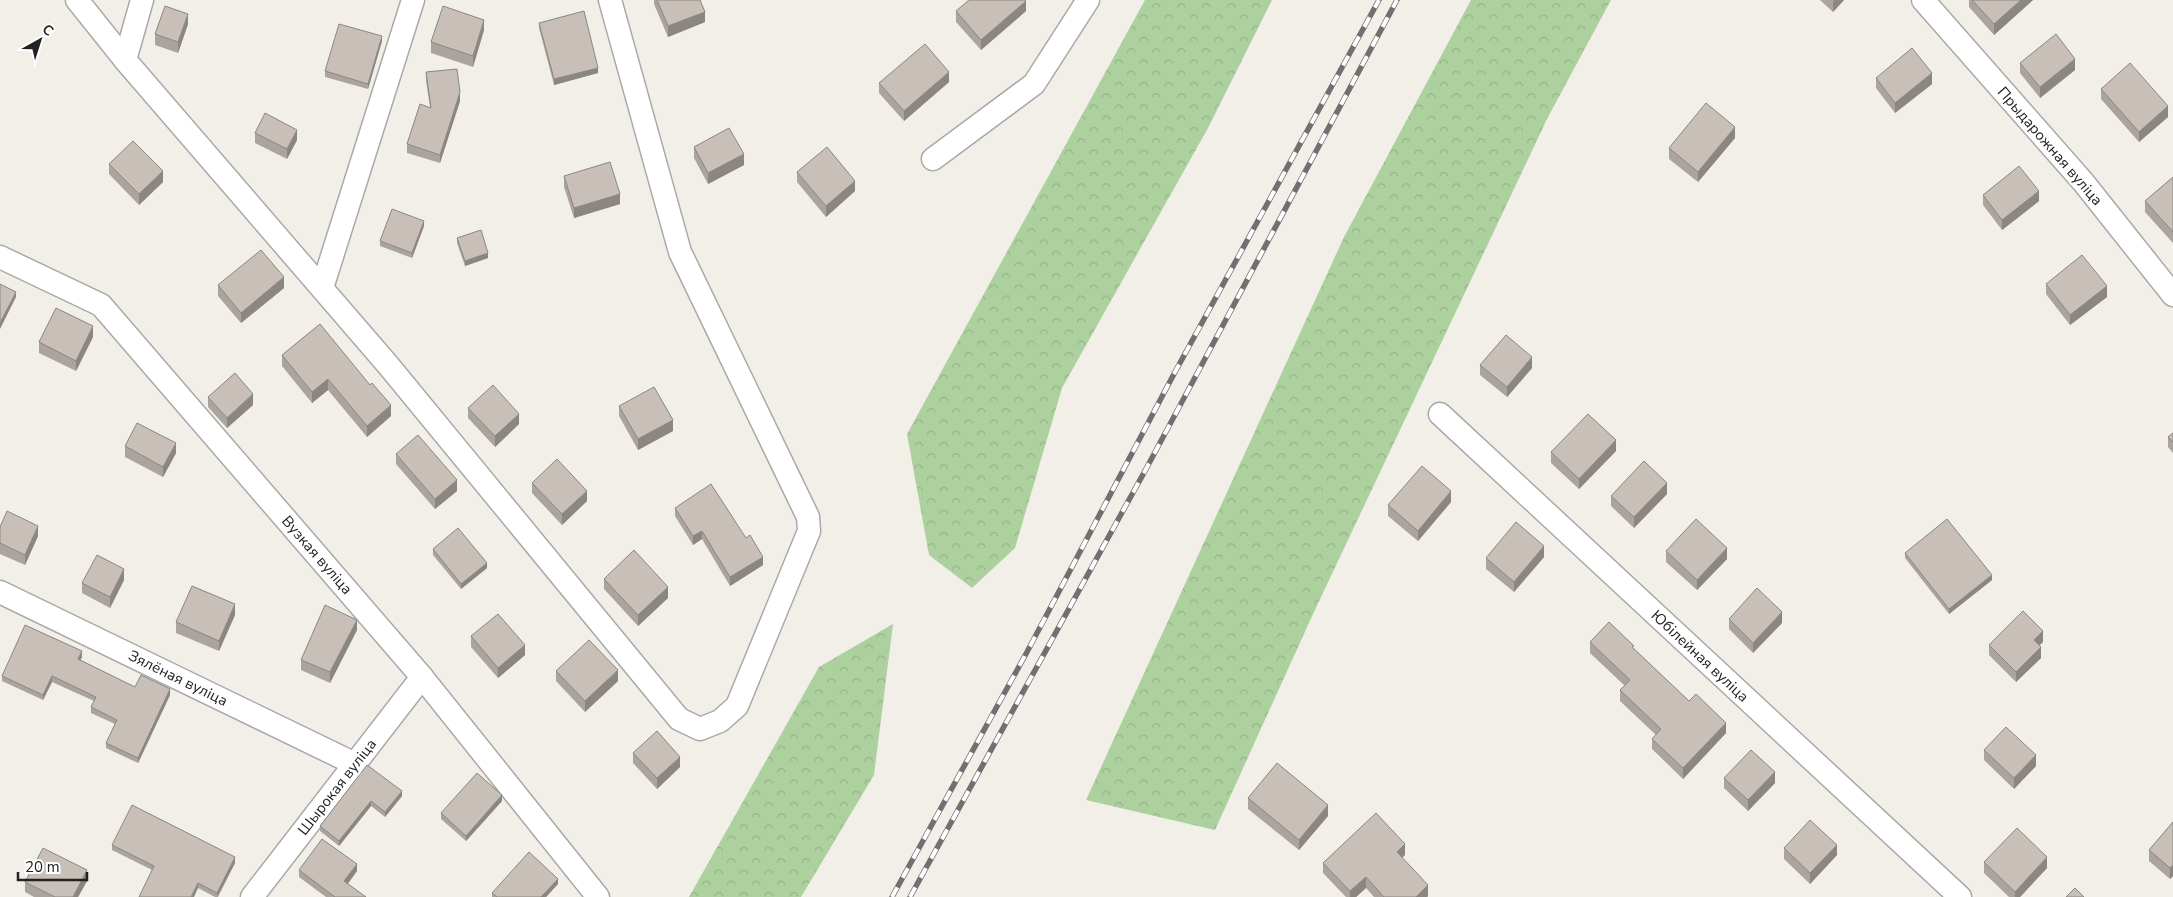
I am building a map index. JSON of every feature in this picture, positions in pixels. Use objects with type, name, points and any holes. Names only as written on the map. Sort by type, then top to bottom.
[{"type":"street","points":[[77,0],[125,60],[388,365],[679,719],[700,729],[720,721],[737,706],[809,531],[808,517],[680,252],[610,0]]},
{"type":"street","points":[[125,60],[142,0]]},
{"type":"street","points":[[322,288],[413,0]]},
{"type":"street","points":[[933,159],[1034,84],[1088,0]]},
{"type":"street","name":"Прыдарожная вуліца","points":[[1923,0],[2084,183],[2173,295]]},
{"type":"street","name":"Вузкая вуліца","points":[[0,257],[102,305],[422,677],[598,897]]},
{"type":"street","name":"Юбілейная вуліца","points":[[1440,414],[1960,897]]},
{"type":"street","name":"Зялёная вуліца","points":[[0,592],[355,764]]},
{"type":"street","name":"Шырокая вуліца","points":[[252,897],[422,677]]},
{"type":"green space","points":[[1145,0],[1272,0],[1208,128],[1062,388],[1015,548],[972,588],[929,555],[907,434]]},
{"type":"green space","points":[[1471,0],[1611,0],[1547,119],[1313,614],[1215,830],[1086,800],[1344,237]]},
{"type":"green space","points":[[893,624],[874,775],[801,897],[689,897],[819,667]]},
{"type":"building","points":[[657,0],[700,0],[705,12],[668,26]]},
{"type":"building","points":[[969,0],[1026,1],[981,40],[956,11]]},
{"type":"building","points":[[1972,0],[2021,0],[1994,24]]},
{"type":"building","points":[[165,6],[188,14],[178,42],[155,34]]},
{"type":"building","points":[[443,6],[484,20],[473,56],[431,42]]},
{"type":"building","points":[[584,11],[598,68],[554,79],[539,23]]},
{"type":"building","points":[[339,24],[382,36],[368,84],[325,71]]},
{"type":"building","points":[[2056,34],[2075,59],[2040,87],[2020,63]]},
{"type":"building","points":[[925,44],[949,72],[904,111],[879,83]]},
{"type":"building","points":[[1912,48],[1932,73],[1895,103],[1876,78]]},
{"type":"building","points":[[2130,63],[2168,106],[2139,132],[2101,89]]},
{"type":"building","points":[[457,69],[460,92],[440,155],[407,144],[420,104],[431,108],[426,72]]},
{"type":"building","points":[[1706,103],[1735,127],[1698,172],[1669,148]]},
{"type":"building","points":[[265,113],[297,130],[287,149],[255,133]]},
{"type":"building","points":[[729,128],[744,154],[708,173],[694,147]]},
{"type":"building","points":[[133,141],[163,171],[139,194],[109,164]]},
{"type":"building","points":[[827,147],[855,181],[826,206],[797,172]]},
{"type":"building","points":[[610,162],[620,194],[574,208],[564,176]]},
{"type":"building","points":[[2019,166],[2039,191],[2002,220],[1983,195]]},
{"type":"building","points":[[2173,177],[2173,232],[2145,201]]},
{"type":"building","points":[[392,209],[424,221],[412,253],[380,241]]},
{"type":"building","points":[[481,230],[488,253],[465,261],[457,238]]},
{"type":"building","points":[[261,250],[284,277],[241,313],[218,285]]},
{"type":"building","points":[[2082,255],[2107,286],[2070,315],[2046,284]]},
{"type":"building","points":[[0,284],[16,292],[0,323]]},
{"type":"building","points":[[56,308],[93,326],[76,361],[39,342]]},
{"type":"building","points":[[320,324],[370,385],[372,383],[391,405],[367,426],[328,379],[312,392],[282,355]]},
{"type":"building","points":[[1506,335],[1532,357],[1507,387],[1480,365]]},
{"type":"building","points":[[235,373],[253,394],[227,418],[208,397]]},
{"type":"building","points":[[493,385],[519,414],[495,436],[468,408]]},
{"type":"building","points":[[654,387],[673,420],[638,439],[619,406]]},
{"type":"building","points":[[1588,414],[1616,440],[1579,479],[1551,452]]},
{"type":"building","points":[[137,423],[176,443],[163,467],[125,446]]},
{"type":"building","points":[[2173,433],[2173,442],[2168,437]]},
{"type":"building","points":[[418,435],[457,480],[435,499],[396,454]]},
{"type":"building","points":[[557,459],[587,491],[562,514],[532,483]]},
{"type":"building","points":[[1644,461],[1667,483],[1634,517],[1611,496]]},
{"type":"building","points":[[1422,466],[1451,491],[1418,531],[1388,505]]},
{"type":"building","points":[[711,484],[746,538],[750,535],[763,557],[730,577],[702,531],[693,536],[675,508]]},
{"type":"building","points":[[7,511],[38,526],[25,555],[0,543],[0,527]]},
{"type":"building","points":[[1696,519],[1727,548],[1697,580],[1666,551]]},
{"type":"building","points":[[1947,519],[1992,575],[1949,609],[1905,553]]},
{"type":"building","points":[[1516,522],[1544,546],[1514,582],[1486,558]]},
{"type":"building","points":[[458,528],[487,563],[461,584],[433,549]]},
{"type":"building","points":[[634,550],[668,587],[638,615],[604,579]]},
{"type":"building","points":[[97,555],[124,569],[110,597],[82,583]]},
{"type":"building","points":[[192,586],[235,604],[219,641],[176,622]]},
{"type":"building","points":[[1757,588],[1782,612],[1753,643],[1729,619]]},
{"type":"building","points":[[325,605],[357,620],[330,672],[301,660]]},
{"type":"building","points":[[2023,611],[2043,631],[2034,640],[2041,647],[2016,672],[1989,645]]},
{"type":"building","points":[[498,614],[525,645],[498,668],[471,636]]},
{"type":"building","points":[[1609,622],[1634,646],[1632,647],[1689,701],[1696,694],[1726,723],[1683,768],[1652,739],[1661,729],[1620,690],[1630,680],[1590,642]]},
{"type":"building","points":[[25,625],[82,651],[78,659],[135,687],[141,675],[170,689],[138,758],[106,743],[117,720],[91,707],[96,697],[52,676],[43,695],[2,676]]},
{"type":"building","points":[[589,640],[618,670],[585,701],[556,671]]},
{"type":"building","points":[[2006,727],[2036,755],[2014,778],[1984,750]]},
{"type":"building","points":[[657,731],[680,757],[657,778],[633,753]]},
{"type":"building","points":[[1751,750],[1775,772],[1748,800],[1724,778]]},
{"type":"building","points":[[1277,763],[1328,805],[1299,840],[1248,798]]},
{"type":"building","points":[[367,765],[402,791],[385,812],[371,801],[339,841],[320,826]]},
{"type":"building","points":[[477,773],[502,795],[466,836],[441,813]]},
{"type":"building","points":[[132,805],[235,857],[217,893],[198,883],[191,897],[139,897],[154,866],[112,845]]},
{"type":"building","points":[[1376,813],[1405,844],[1397,852],[1428,885],[1416,897],[1384,897],[1366,877],[1350,891],[1323,863]]},
{"type":"building","points":[[1810,820],[1837,845],[1810,873],[1784,848]]},
{"type":"building","points":[[2173,822],[2173,865],[2170,868],[2149,850]]},
{"type":"building","points":[[2017,828],[2047,857],[2015,892],[1984,862]]},
{"type":"building","points":[[322,839],[357,864],[344,881],[366,897],[335,897],[299,870]]},
{"type":"building","points":[[43,848],[87,870],[73,897],[55,897],[25,882]]},
{"type":"building","points":[[529,852],[558,879],[541,897],[497,897],[492,893]]},
{"type":"building","points":[[2075,888],[2084,897],[2066,897]]},
{"type":"railway","points":[[892,897],[1027,652],[1175,372],[1379,0]]},
{"type":"railway","points":[[910,897],[1146,469],[1397,0]]}]
